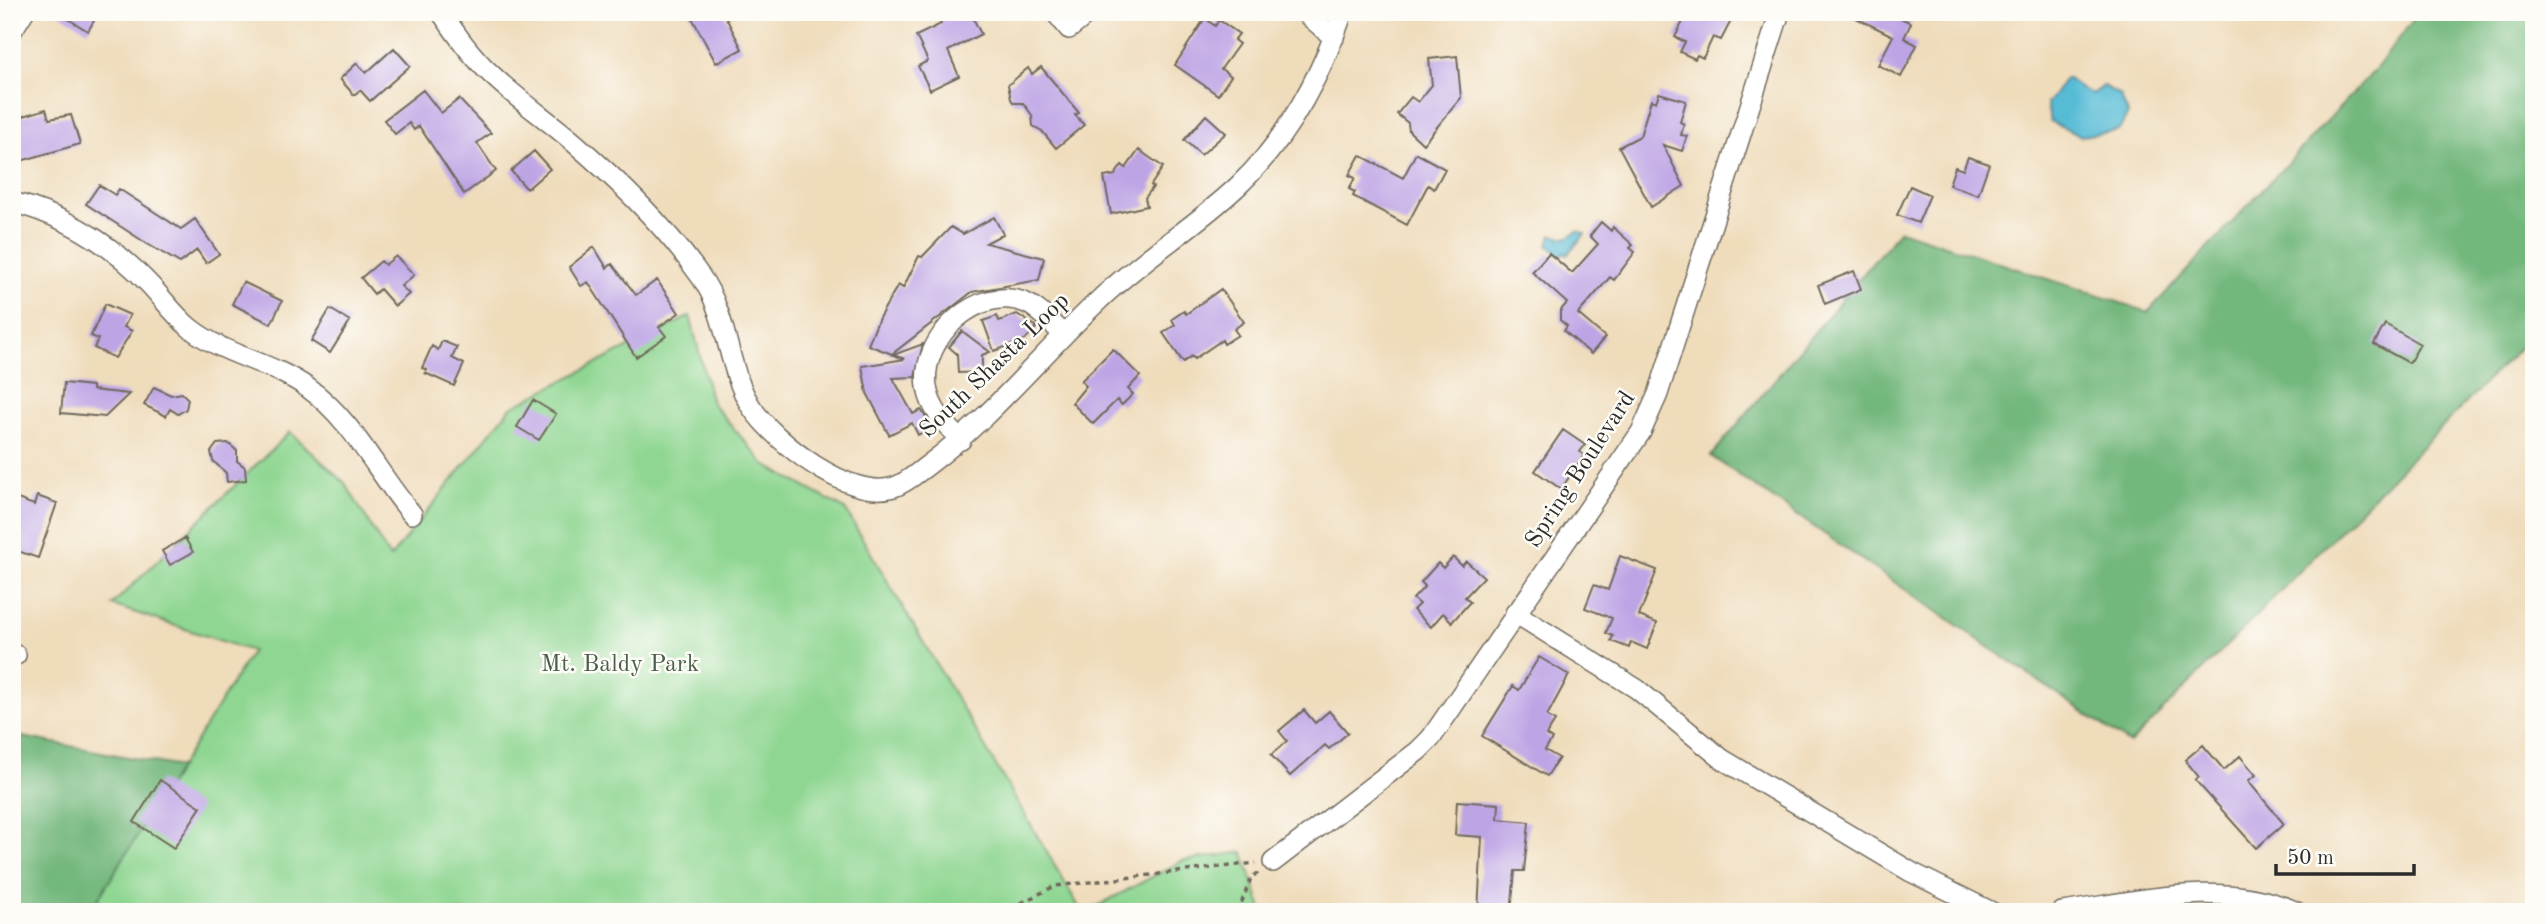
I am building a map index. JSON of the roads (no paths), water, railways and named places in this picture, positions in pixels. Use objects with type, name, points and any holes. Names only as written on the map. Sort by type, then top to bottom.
[{"type":"street","points":[[12,31],[24,12]]},
{"type":"street","name":"South Shasta Loop","points":[[441,12],[491,75],[604,169],[701,276],[720,314],[739,387],[755,412],[780,440],[811,463],[839,478],[880,489],[905,481],[961,440],[1109,290],[1196,221],[1254,169],[1302,102],[1321,69],[1343,12]]},
{"type":"street","points":[[1055,12],[1069,29],[1090,12]]},
{"type":"street","points":[[1304,12],[1334,38]]},
{"type":"street","name":"Spring Boulevard","points":[[1273,862],[1418,751],[1441,724],[1641,432],[1654,404],[1780,12]]},
{"type":"street","points":[[12,202],[59,218],[106,246],[130,265],[173,312],[202,337],[309,388],[333,408],[412,514]]},
{"type":"street","points":[[961,440],[934,408],[927,386],[929,363],[939,339],[957,317],[979,303],[1001,298],[1026,303],[1063,334]]},
{"type":"street","points":[[1515,613],[1626,681],[1722,759],[1911,872],[1992,912]]},
{"type":"street","points":[[2062,912],[2208,892],[2254,895],[2297,912]]},
{"type":"water","points":[[2067,78],[2093,94],[2103,86],[2120,95],[2128,114],[2119,130],[2081,136],[2050,122],[2047,103]]},
{"type":"water","points":[[1578,231],[1585,234],[1567,255],[1564,252],[1560,256],[1548,245],[1552,235],[1567,238]]},
{"type":"park label","name":"Mt. Baldy Park","points":[[620,665]]}]
